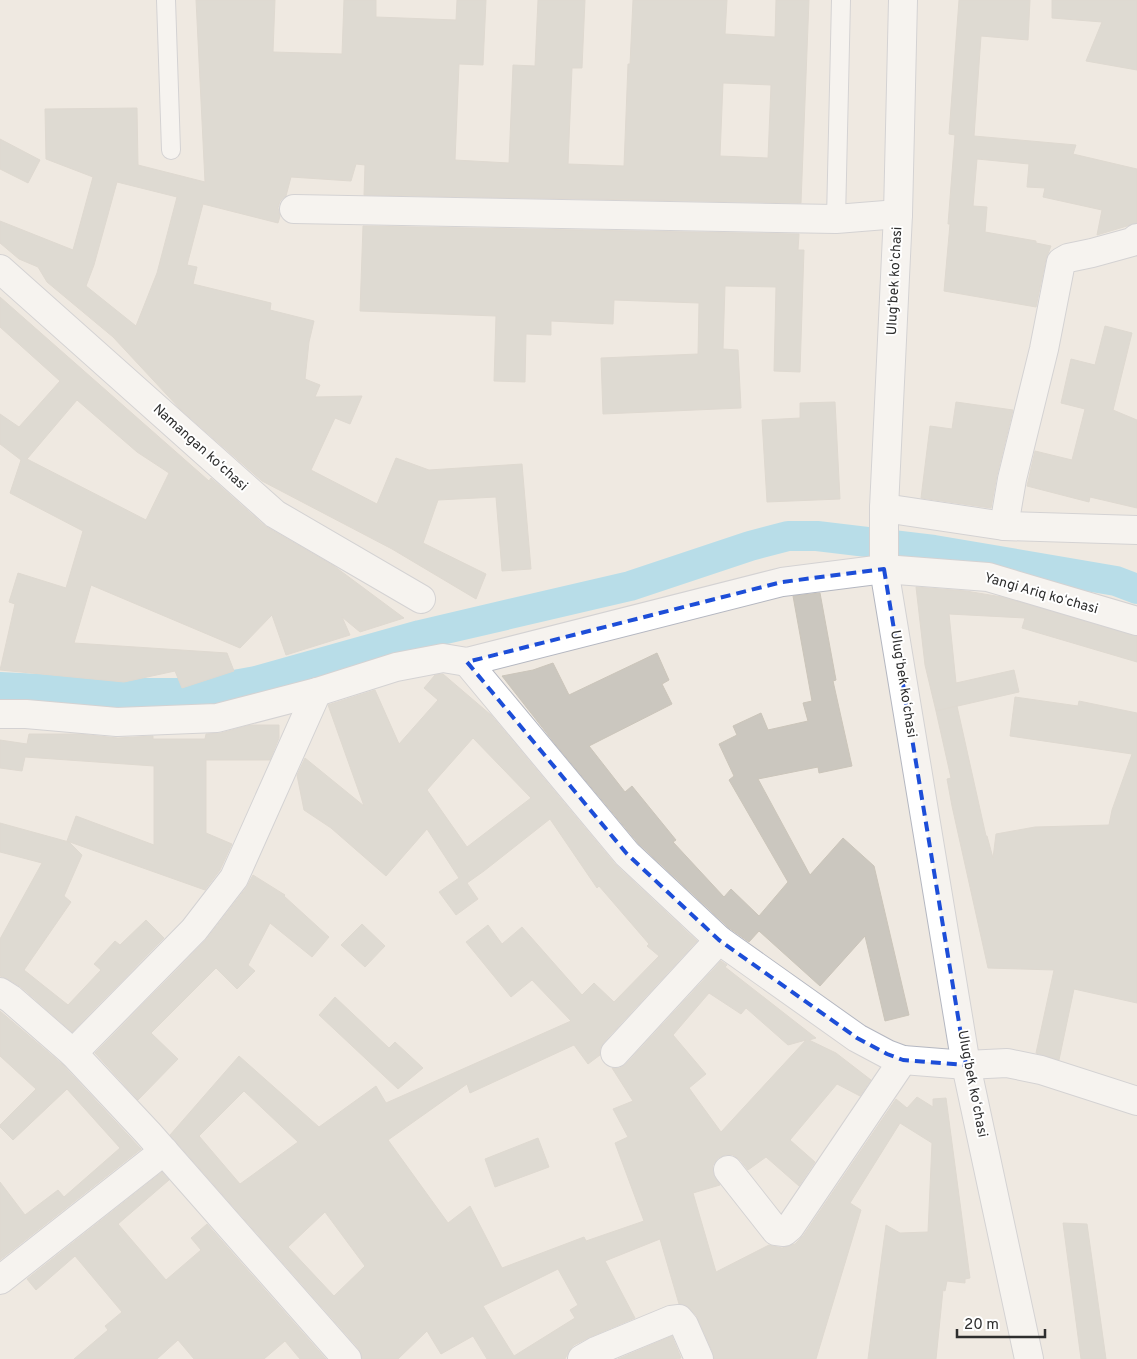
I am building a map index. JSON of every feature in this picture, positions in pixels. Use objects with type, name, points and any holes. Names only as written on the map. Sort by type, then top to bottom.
[{"type":"street","name":"Ulugʻbek koʻchasi","points":[[903,0],[898,214],[884,508],[884,569],[966,1065],[1029,1359]]},
{"type":"street","points":[[294,209],[836,219],[898,214]]},
{"type":"street","points":[[1004,526],[1012,479],[1044,349],[1061,262],[1068,258],[1092,254],[1132,242],[1137,238]]},
{"type":"street","name":"Namangan koʻchasi","points":[[0,269],[275,514],[421,599]]},
{"type":"street","points":[[884,508],[1004,526],[1137,530]]},
{"type":"street","name":"Yangi Ariq koʻchasi","points":[[468,662],[782,582],[884,569],[988,577],[1137,621]]},
{"type":"street","points":[[0,714],[26,714],[117,722],[217,718],[317,692],[377,672],[442,658],[468,662],[627,854],[719,940],[857,1038],[903,1060],[966,1065],[1007,1063],[1041,1070],[1137,1101]]},
{"type":"street","points":[[73,1053],[194,930],[234,878],[317,692]]},
{"type":"street","points":[[615,1053],[719,940]]},
{"type":"street","points":[[0,992],[73,1053],[164,1150],[347,1359]]},
{"type":"street","points":[[728,1170],[776,1231],[784,1232],[790,1227],[903,1060]]},
{"type":"street","points":[[0,1280],[164,1150]]},
{"type":"street","points":[[582,1359],[596,1351],[671,1320],[679,1320],[684,1325],[699,1359]]},
{"type":"lane","points":[[166,0],[171,150]]},
{"type":"lane","points":[[836,219],[841,0]]},
{"type":"highlighted area","points":[[884,569],[966,1065],[903,1060],[887,1054],[857,1038],[719,940],[627,854],[467,662],[782,582]]},
{"type":"building","points":[[196,0],[275,0],[273,52],[342,54],[344,0],[376,0],[376,17],[456,20],[457,0],[486,0],[483,65],[459,64],[455,160],[509,163],[513,65],[535,66],[538,0],[585,0],[582,68],[572,68],[568,164],[624,166],[628,64],[630,64],[633,0],[727,0],[725,34],[775,37],[776,0],[809,0],[801,203],[364,195],[365,165],[356,164],[351,181],[291,177],[286,196],[280,201],[278,208],[280,216],[278,223],[203,204],[187,265],[197,267],[193,284],[271,303],[270,310],[314,321],[309,342],[305,379],[320,385],[315,397],[362,396],[350,424],[335,418],[311,470],[377,504],[396,458],[429,470],[522,464],[531,569],[502,571],[496,497],[438,500],[423,543],[486,574],[476,599],[392,549],[262,481],[181,410],[113,337],[47,282],[38,267],[19,259],[0,243],[0,221],[73,250],[93,177],[46,159],[45,109],[137,108],[138,165],[205,182]],"holes":[[[723,83],[771,85],[768,158],[720,156]],[[117,182],[177,197],[157,273],[136,326],[86,286],[94,265]]]},
{"type":"building","points":[[959,0],[1030,0],[1028,40],[981,36],[974,136],[1076,145],[1073,154],[1137,169],[1137,223],[1097,235],[1102,210],[1043,197],[1045,188],[1027,187],[1029,164],[977,159],[973,206],[987,207],[985,232],[1036,241],[1036,243],[1051,246],[1046,259],[1036,307],[944,291],[955,135],[949,134]]},
{"type":"building","points":[[1052,0],[1137,0],[1137,70],[1086,61],[1102,22],[1052,18]]},
{"type":"building","points":[[0,139],[40,160],[28,183],[0,169]]},
{"type":"building","points":[[363,226],[799,234],[798,250],[804,250],[800,372],[774,371],[776,287],[725,286],[723,349],[738,350],[741,408],[603,414],[601,358],[698,354],[699,303],[614,300],[613,324],[551,321],[551,335],[526,334],[525,382],[494,381],[496,316],[360,311]]},
{"type":"building","points":[[0,297],[209,481],[211,478],[265,526],[334,566],[404,618],[360,632],[342,617],[350,635],[286,655],[272,615],[240,648],[91,585],[74,643],[227,653],[234,671],[182,688],[175,671],[124,682],[0,670],[15,604],[9,602],[18,573],[66,588],[83,531],[10,493],[21,460],[0,444],[0,414],[19,427],[60,381],[0,327]],"holes":[[[77,400],[137,452],[169,473],[146,520],[27,459]]]},
{"type":"building","points":[[1105,326],[1132,333],[1113,410],[1137,420],[1137,508],[1090,497],[1089,502],[1027,486],[1035,451],[1072,460],[1085,409],[1061,403],[1071,359],[1095,365]]},
{"type":"building","points":[[835,402],[840,499],[767,502],[762,420],[800,418],[800,403]]},
{"type":"building","points":[[956,402],[1013,410],[991,508],[921,498],[930,426],[952,429]]},
{"type":"building","points":[[916,587],[966,591],[1002,597],[1137,636],[1137,662],[1022,628],[1025,618],[949,614],[956,683],[1014,670],[1019,692],[936,711],[925,665]]},
{"type":"building","points":[[820,593],[836,680],[833,681],[852,766],[819,773],[818,767],[758,779],[810,875],[843,838],[874,866],[909,1015],[885,1021],[865,936],[820,986],[759,931],[749,942],[729,928],[638,843],[556,745],[502,676],[533,670],[553,663],[569,695],[657,653],[669,680],[662,684],[672,704],[589,746],[625,792],[632,786],[676,840],[673,842],[724,897],[731,889],[759,916],[788,882],[729,780],[734,776],[719,744],[737,735],[733,726],[761,713],[768,730],[808,721],[803,703],[812,701],[793,596]]},
{"type":"building","points":[[443,674],[491,715],[616,865],[697,941],[604,1042],[600,1049],[600,1055],[588,1064],[574,1045],[470,1093],[467,1084],[388,1140],[448,1223],[470,1206],[502,1268],[584,1237],[586,1241],[644,1221],[615,1143],[628,1137],[613,1109],[633,1101],[612,1068],[620,1068],[626,1064],[721,961],[727,965],[725,967],[816,1038],[809,1040],[836,1053],[871,1080],[860,1096],[837,1084],[790,1140],[815,1162],[799,1186],[766,1157],[748,1170],[733,1155],[725,1155],[718,1158],[713,1165],[713,1172],[720,1185],[693,1193],[716,1272],[769,1245],[782,1248],[795,1244],[803,1236],[896,1099],[907,1108],[917,1097],[933,1107],[933,1099],[946,1098],[970,1278],[965,1279],[965,1283],[947,1281],[945,1291],[943,1290],[936,1359],[868,1359],[886,1225],[900,1233],[928,1232],[932,1143],[900,1123],[850,1203],[861,1210],[816,1359],[714,1359],[696,1315],[685,1305],[679,1304],[660,1239],[605,1261],[635,1318],[574,1345],[565,1359],[487,1359],[473,1336],[441,1354],[427,1331],[398,1359],[362,1359],[359,1349],[170,1135],[239,1056],[319,1127],[376,1086],[386,1103],[571,1021],[532,980],[511,997],[466,942],[488,925],[502,944],[522,927],[582,995],[594,983],[614,1002],[659,956],[647,946],[649,944],[599,886],[597,888],[550,819],[467,883],[478,899],[456,915],[439,892],[459,878],[427,829],[386,876],[331,828],[304,810],[297,775],[305,758],[364,806],[328,705],[375,690],[399,744],[438,700],[424,688],[435,675]],"holes":[[[473,738],[531,798],[467,847],[427,790]],[[709,993],[741,1014],[746,1008],[788,1045],[806,1040],[721,1132],[689,1088],[706,1074],[673,1035]],[[244,1091],[298,1142],[240,1184],[199,1136]],[[325,1212],[365,1266],[334,1296],[288,1247]],[[558,1269],[578,1305],[570,1310],[575,1318],[514,1356],[483,1306]]]},
{"type":"building","points":[[1015,697],[1078,706],[1079,701],[1137,713],[1137,1003],[1074,989],[1059,1060],[1036,1053],[1054,970],[988,968],[952,806],[947,779],[951,778],[936,711],[957,706],[986,836],[993,858],[996,834],[1035,827],[1109,825],[1112,810],[1132,754],[1010,736]]},
{"type":"building","points":[[250,725],[279,725],[279,738],[270,760],[206,760],[206,833],[232,844],[220,870],[205,890],[67,841],[76,816],[154,845],[154,766],[25,757],[22,771],[0,768],[0,740],[27,744],[29,734],[79,734],[118,738],[153,736],[153,739],[205,739],[206,734],[221,733]]},
{"type":"building","points":[[0,823],[69,842],[82,855],[64,896],[71,902],[24,970],[68,1005],[101,970],[94,964],[115,941],[120,945],[146,920],[164,938],[72,1032],[21,987],[0,976],[0,939],[42,863],[0,852]]},
{"type":"building","points":[[253,875],[285,895],[329,937],[312,957],[270,923],[248,965],[255,971],[237,989],[216,968],[151,1033],[178,1059],[138,1100],[95,1053],[205,941],[246,888]]},
{"type":"building","points":[[362,924],[385,946],[365,967],[341,945]]},
{"type":"building","points":[[335,997],[389,1048],[395,1042],[423,1068],[398,1089],[319,1015]]},
{"type":"building","points":[[0,1011],[62,1064],[141,1149],[0,1260],[0,1182],[25,1215],[58,1190],[64,1197],[120,1148],[67,1089],[13,1140],[0,1127],[36,1089],[0,1056]]},
{"type":"building","points":[[538,1138],[549,1167],[495,1187],[485,1159]]},
{"type":"building","points":[[162,1172],[169,1180],[118,1224],[166,1280],[201,1250],[191,1238],[207,1224],[326,1359],[300,1359],[285,1341],[264,1359],[194,1359],[178,1340],[157,1359],[74,1359],[108,1330],[105,1326],[122,1312],[75,1256],[36,1290],[27,1279]]},
{"type":"building","points":[[1063,1223],[1087,1224],[1106,1359],[1081,1359]]},
{"type":"building","points":[[672,1336],[681,1358],[618,1359]]},
{"type":"waterway","points":[[0,687],[119,693],[190,693],[256,681],[420,635],[630,586],[750,546],[788,536],[817,536],[934,550],[1116,581],[1137,589]]}]
